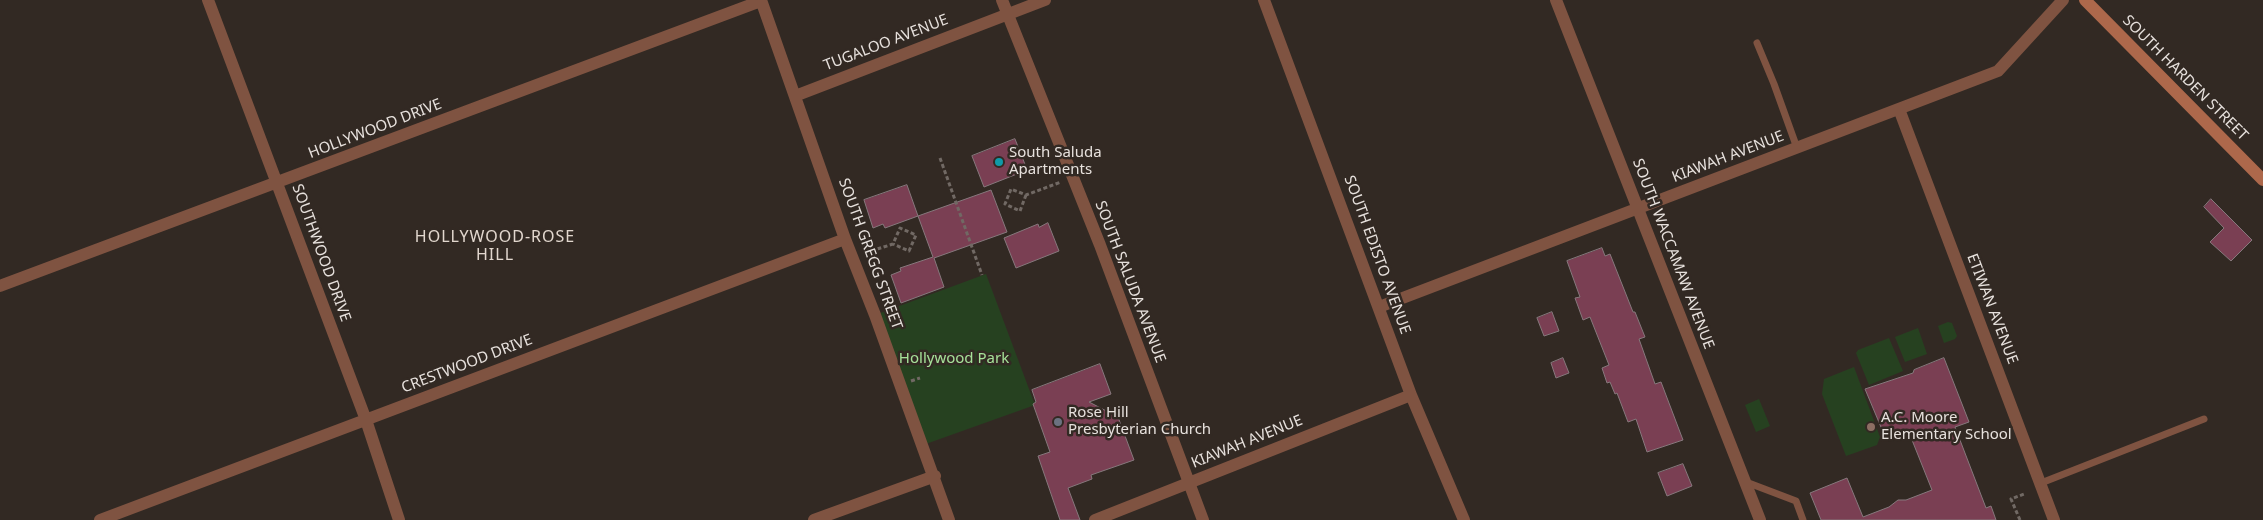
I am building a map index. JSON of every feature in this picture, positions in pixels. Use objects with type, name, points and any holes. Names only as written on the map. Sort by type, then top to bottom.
[{"type":"main road","name":"SOUTH HARDEN STREET","points":[[2085,0],[2263,180]]},
{"type":"street","name":"SOUTHWOOD DRIVE","points":[[208,0],[366,420],[399,520]]},
{"type":"street","name":"SOUTH SALUDA AVENUE","points":[[1002,0],[1100,245],[1203,520]]},
{"type":"street","name":"TUGALOO AVENUE","points":[[795,96],[1045,0]]},
{"type":"street","name":"SOUTH EDISTO AVENUE","points":[[1264,0],[1411,395],[1464,520]]},
{"type":"street","name":"SOUTH WACCAMAW AVENUE","points":[[1556,0],[1760,520]]},
{"type":"street","name":"KIAWAH AVENUE","points":[[1379,307],[1998,71],[2063,0]]},
{"type":"street","name":"HOLLYWOOD DRIVE","points":[[0,286],[761,1]]},
{"type":"street","name":"SOUTH GREGG STREET","points":[[761,1],[845,239],[949,520]]},
{"type":"street","name":"ETIWAN AVENUE","points":[[1899,109],[2054,520]]},
{"type":"street","name":"CRESTWOOD DRIVE","points":[[100,520],[845,239]]},
{"type":"street","name":"KIAWAH AVENUE","points":[[1094,520],[1411,395]]},
{"type":"street","points":[[814,520],[934,476]]},
{"type":"lane","points":[[1757,43],[1797,148]]},
{"type":"lane","points":[[2040,483],[2204,418]]},
{"type":"lane","points":[[1745,482],[1796,501],[1803,520]]},
{"type":"path","points":[[940,158],[982,275]]},
{"type":"path","points":[[1026,195],[1020,211],[1005,204],[1011,189],[1026,195],[1061,182]]},
{"type":"path","points":[[853,258],[893,244],[909,251],[916,235],[900,228],[893,244]]},
{"type":"path","points":[[2020,520],[2011,499],[2024,494]]},
{"type":"green space","name":"Hollywood Park","points":[[986,274],[1035,405],[923,445],[875,315]]},
{"type":"green space","points":[[1948,322],[1952,323],[1957,336],[1955,339],[1944,343],[1938,326]]},
{"type":"green space","points":[[1918,328],[1927,354],[1905,362],[1895,337]]},
{"type":"green space","points":[[1889,338],[1903,371],[1869,385],[1856,353],[1858,350]]},
{"type":"green space","points":[[1854,367],[1880,437],[1877,445],[1846,456],[1822,394],[1824,379]]},
{"type":"green space","points":[[1759,399],[1770,426],[1756,432],[1745,405]]},
{"type":"building","name":"South Saluda Apartments","points":[[1015,139],[1026,167],[1016,171],[1017,174],[984,187],[972,156]]},
{"type":"building","points":[[907,185],[918,216],[885,228],[883,224],[873,228],[864,200]]},
{"type":"building","points":[[991,190],[1007,232],[934,258],[944,287],[901,303],[891,275],[901,271],[900,268],[933,257],[918,216]]},
{"type":"building","points":[[2211,199],[2252,240],[2231,261],[2210,242],[2224,228],[2204,207]]},
{"type":"building","name":"South Saluda Apartments","points":[[1048,223],[1059,251],[1016,268],[1004,238],[1038,224],[1039,227]]},
{"type":"building","points":[[1602,248],[1605,256],[1610,254],[1633,312],[1635,312],[1645,337],[1639,339],[1655,384],[1661,382],[1683,440],[1647,452],[1636,419],[1628,422],[1617,393],[1615,394],[1610,382],[1607,383],[1602,368],[1609,365],[1590,317],[1583,320],[1575,298],[1580,297],[1567,261]]},
{"type":"building","points":[[1552,312],[1559,331],[1544,336],[1537,318]]},
{"type":"building","points":[[1563,358],[1569,373],[1556,378],[1551,363]]},
{"type":"building","points":[[1944,358],[1969,422],[1955,427],[1986,508],[1991,506],[1996,520],[1821,520],[1810,493],[1847,478],[1863,517],[1889,507],[1898,500],[1906,500],[1932,490],[1908,430],[1886,439],[1865,389],[1913,373],[1914,370]]},
{"type":"building","name":"Rose Hill Presbyterian Church","points":[[1100,364],[1111,394],[1089,402],[1118,417],[1134,460],[1091,475],[1092,479],[1068,488],[1080,520],[1060,520],[1038,456],[1050,452],[1033,404],[1036,402],[1032,390]]},
{"type":"building","points":[[1683,464],[1692,486],[1667,496],[1658,473]]},
{"type":"place","name":"South Saluda Apartments","points":[[999,162]]},
{"type":"place","name":"Rose Hill Presbyterian Church","points":[[1058,422]]},
{"type":"place","name":"A.C. Moore Elementary School","points":[[1871,427]]},
{"type":"district","name":"HOLLYWOOD-ROSE HILL","points":[[495,246]]}]
